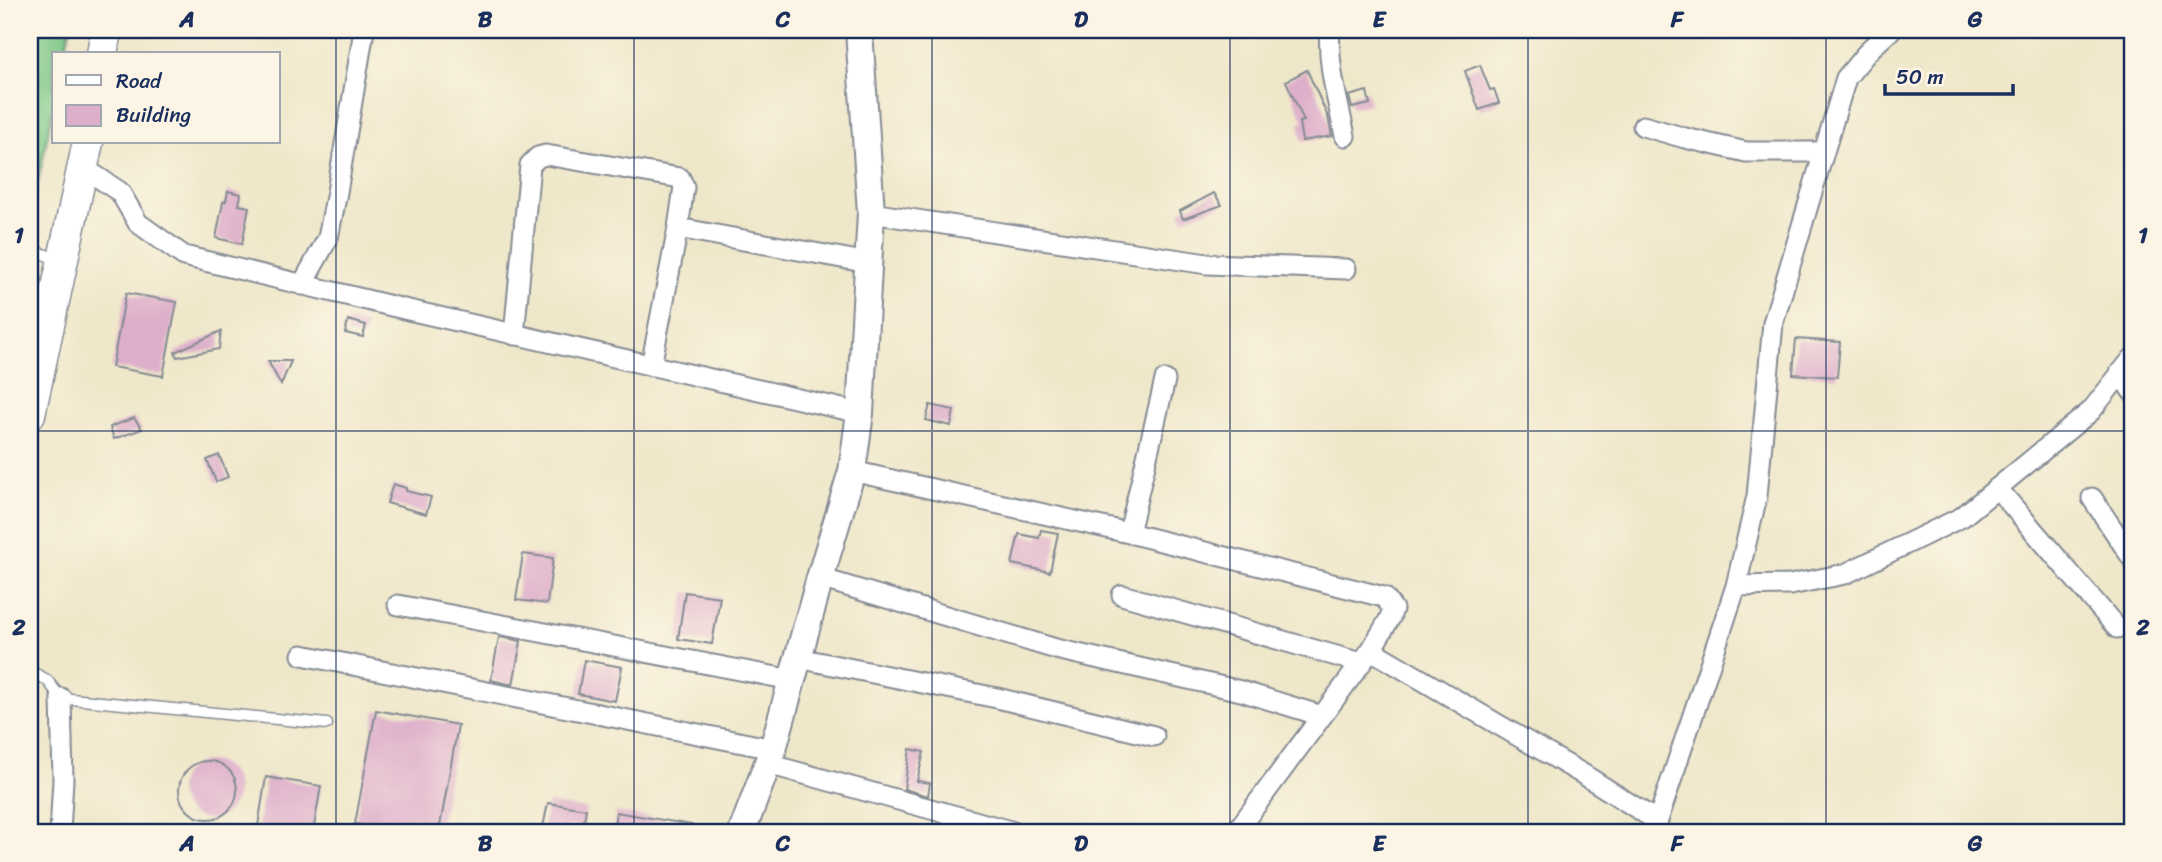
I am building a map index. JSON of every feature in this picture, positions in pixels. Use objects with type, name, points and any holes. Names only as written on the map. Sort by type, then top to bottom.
[{"type":"main road","points":[[102,52],[106,30]]},
{"type":"main road","points":[[30,414],[37,347],[63,261],[86,155]]},
{"type":"street","points":[[302,285],[328,238],[364,30]]},
{"type":"street","points":[[742,832],[770,757],[852,471],[860,414],[872,213],[859,30]]},
{"type":"street","points":[[1330,30],[1332,73],[1345,136]]},
{"type":"street","points":[[1122,595],[1366,656],[1586,776],[1655,827],[1736,586],[1757,496],[1773,323],[1846,78],[1870,49],[1891,30]]},
{"type":"street","points":[[1643,126],[1746,152],[1824,152]]},
{"type":"street","points":[[86,155],[120,192],[138,223],[184,256],[860,414]]},
{"type":"street","points":[[514,335],[530,165],[538,157],[546,155],[680,178],[684,187],[678,228],[651,366]]},
{"type":"street","points":[[872,213],[1208,264],[1346,269]]},
{"type":"street","points":[[678,228],[869,263]]},
{"type":"street","points":[[1736,586],[1790,585],[1845,574],[1962,517],[2091,411],[2126,366]]},
{"type":"street","points":[[2126,366],[2132,391]]},
{"type":"street","points":[[1129,533],[1166,380]]},
{"type":"street","points":[[852,471],[1129,533],[1384,597],[1393,609],[1390,618],[1366,656],[1236,832]]},
{"type":"street","points":[[1997,488],[2117,628]]},
{"type":"street","points":[[2092,498],[2132,558]]},
{"type":"street","points":[[820,578],[1056,649],[1241,691],[1322,716]]},
{"type":"street","points":[[398,605],[795,669],[997,698],[1154,736]]},
{"type":"street","points":[[302,654],[770,757],[984,829],[1014,832]]},
{"type":"street","points":[[60,832],[63,780],[61,698]]},
{"type":"lane","points":[[30,249],[63,261]]},
{"type":"lane","points":[[30,671],[47,680],[61,698],[327,724]]},
{"type":"path","points":[[2052,30],[2060,33]]},
{"type":"green space","points":[[30,30],[70,30],[64,52],[52,52],[52,114],[30,222]]},
{"type":"building","points":[[1480,65],[1490,90],[1494,89],[1499,103],[1479,110],[1465,71]]},
{"type":"building","points":[[1307,70],[1328,117],[1332,136],[1302,141],[1299,122],[1304,121],[1286,81]]},
{"type":"building","points":[[1367,91],[1370,104],[1352,108],[1349,96]]},
{"type":"building","points":[[228,191],[241,194],[239,205],[249,207],[242,244],[216,238],[223,202],[226,201]]},
{"type":"building","points":[[1214,193],[1222,205],[1183,219],[1180,211]]},
{"type":"building","points":[[126,293],[177,302],[163,376],[112,367]]},
{"type":"building","points":[[348,320],[366,325],[363,337],[345,333]]},
{"type":"building","points":[[221,331],[219,349],[177,357],[175,352]]},
{"type":"building","points":[[1796,339],[1840,342],[1837,377],[1793,374]]},
{"type":"building","points":[[268,361],[291,361],[281,385]]},
{"type":"building","points":[[930,405],[954,410],[951,426],[926,420]]},
{"type":"building","points":[[134,418],[142,429],[114,439],[110,427]]},
{"type":"building","points":[[219,455],[228,477],[216,482],[207,460]]},
{"type":"building","points":[[393,484],[406,488],[406,491],[431,497],[426,514],[387,503]]},
{"type":"building","points":[[1041,530],[1058,533],[1050,572],[1012,564],[1019,534],[1039,538]]},
{"type":"building","points":[[523,554],[553,558],[547,604],[516,600]]},
{"type":"building","points":[[685,592],[720,597],[712,644],[678,639]]},
{"type":"building","points":[[499,637],[521,641],[513,685],[491,680]]},
{"type":"building","points":[[584,660],[622,667],[615,701],[578,694]]},
{"type":"building","points":[[376,710],[458,725],[439,832],[401,832],[355,824]]},
{"type":"building","points":[[910,749],[924,752],[917,781],[930,783],[928,796],[904,789]]},
{"type":"building","points":[[208,761],[219,763],[232,774],[237,790],[235,801],[224,814],[208,819],[197,817],[184,806],[179,790],[181,779],[192,766]]},
{"type":"building","points":[[266,777],[321,786],[313,832],[257,832]]},
{"type":"building","points":[[548,803],[586,809],[583,828],[568,826],[567,832],[542,832]]},
{"type":"building","points":[[616,812],[692,825],[691,832],[613,832]]}]
